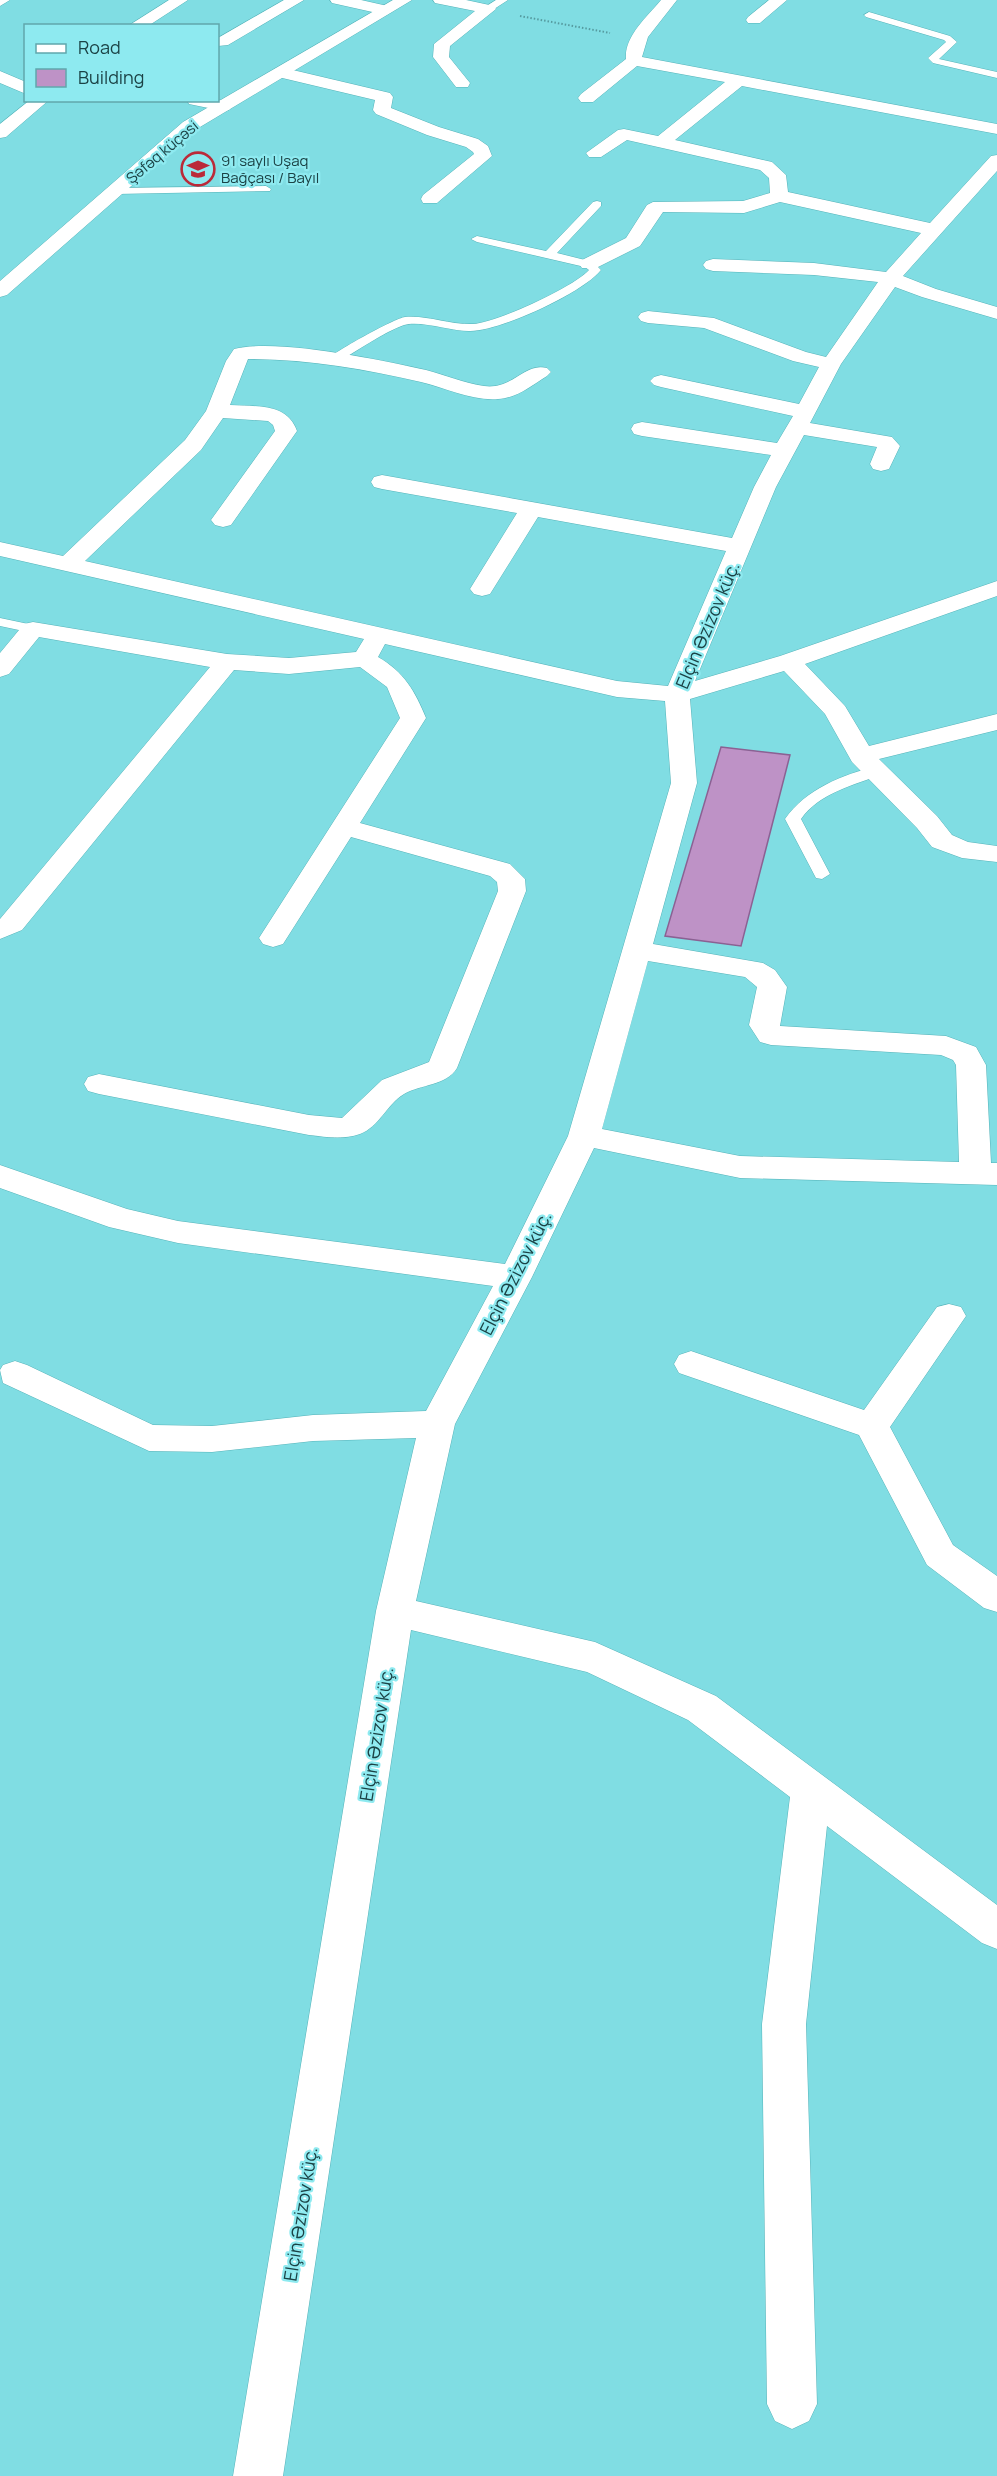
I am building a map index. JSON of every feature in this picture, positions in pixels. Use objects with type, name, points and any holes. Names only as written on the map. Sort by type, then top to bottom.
[{"type":"street","points":[[139,24],[180,0]]},
{"type":"street","points":[[222,42],[296,0]]},
{"type":"street","points":[[338,0],[386,10]]},
{"type":"street","name":"Şəfəq küçəsi","points":[[0,291],[189,126],[404,0]]},
{"type":"street","points":[[441,0],[488,9]]},
{"type":"street","points":[[634,60],[632,53],[638,39],[669,0]]},
{"type":"street","points":[[754,20],[779,0]]},
{"type":"street","points":[[462,83],[441,57],[442,44],[488,9]]},
{"type":"street","points":[[587,98],[634,60],[997,129]]},
{"type":"street","points":[[280,72],[384,97],[382,110],[433,131],[472,143],[482,150],[483,156],[430,199]]},
{"type":"street","points":[[0,76],[24,88]]},
{"type":"street","points":[[661,142],[738,80]]},
{"type":"street","points":[[0,132],[38,102]]},
{"type":"street","points":[[204,102],[223,106]]},
{"type":"street","points":[[596,153],[624,134],[766,166],[776,172],[780,179],[780,196]]},
{"type":"street","name":"Elçin Əzizov küç.","points":[[258,2476],[395,1611],[437,1424],[515,1277],[584,1136],[684,783],[677,695],[765,487],[831,364],[891,278],[997,160]]},
{"type":"street","points":[[589,264],[633,242],[654,209],[660,206],[744,207],[780,196],[934,230]]},
{"type":"street","points":[[713,265],[814,269],[891,278],[929,293],[997,313]]},
{"type":"street","points":[[648,317],[707,322],[800,357],[831,364]]},
{"type":"street","points":[[70,563],[193,445],[216,411],[241,353],[265,352],[331,361],[422,376],[491,393],[506,392],[540,372]]},
{"type":"street","points":[[661,381],[796,430]]},
{"type":"street","points":[[216,411],[274,415],[283,422],[286,431],[223,520]]},
{"type":"street","points":[[642,429],[796,430],[884,442],[889,446],[881,464]]},
{"type":"street","points":[[382,482],[740,547]]},
{"type":"street","points":[[482,589],[532,508]]},
{"type":"street","points":[[0,549],[70,563],[378,636],[617,689],[677,695],[789,661],[997,588]]},
{"type":"street","points":[[0,669],[33,629],[227,662],[289,666],[364,659],[391,675],[402,691],[413,718],[273,938]]},
{"type":"street","points":[[364,659],[378,636]]},
{"type":"street","points":[[789,661],[836,711],[869,764],[927,822],[942,842],[962,850],[997,854]]},
{"type":"street","points":[[0,930],[12,924],[227,662]]},
{"type":"street","points":[[869,764],[997,722]]},
{"type":"street","points":[[99,1084],[309,1125],[344,1128],[359,1122],[381,1096],[394,1086],[429,1076],[442,1068],[512,891],[511,879],[500,870],[344,828]]},
{"type":"street","points":[[584,1136],[740,1167],[986,1173],[971,1065],[965,1054],[946,1046],[771,1035],[764,1025],[772,987],[765,976],[753,969],[636,950]]},
{"type":"street","points":[[0,1176],[121,1219],[178,1232],[515,1277]]},
{"type":"street","points":[[872,1426],[949,1316]]},
{"type":"street","points":[[692,1364],[872,1426],[940,1556],[997,1597]]},
{"type":"street","points":[[15,1374],[149,1438],[212,1439],[313,1428],[437,1424]]},
{"type":"street","points":[[395,1611],[595,1659],[702,1708],[997,1930]]},
{"type":"street","points":[[792,2404],[783,2024],[811,1789]]},
{"type":"lane","points":[[488,9],[503,0]]},
{"type":"lane","points":[[869,15],[947,38],[952,42],[933,58],[936,61],[997,75]]},
{"type":"lane","points":[[115,191],[266,189]]},
{"type":"lane","points":[[549,255],[597,204]]},
{"type":"lane","points":[[331,361],[403,321],[417,320],[470,329],[482,327],[575,288],[592,276],[595,270],[589,264],[477,239]]},
{"type":"lane","points":[[0,622],[33,629]]},
{"type":"lane","points":[[822,874],[793,819],[800,807],[869,764]]},
{"type":"path","points":[[488,9],[638,39]]},
{"type":"building","points":[[721,747],[790,755],[741,946],[665,936]]},
{"type":"place","name":"91 saylı Uşaq Bağçası / Bayıl","points":[[198,169]]}]
